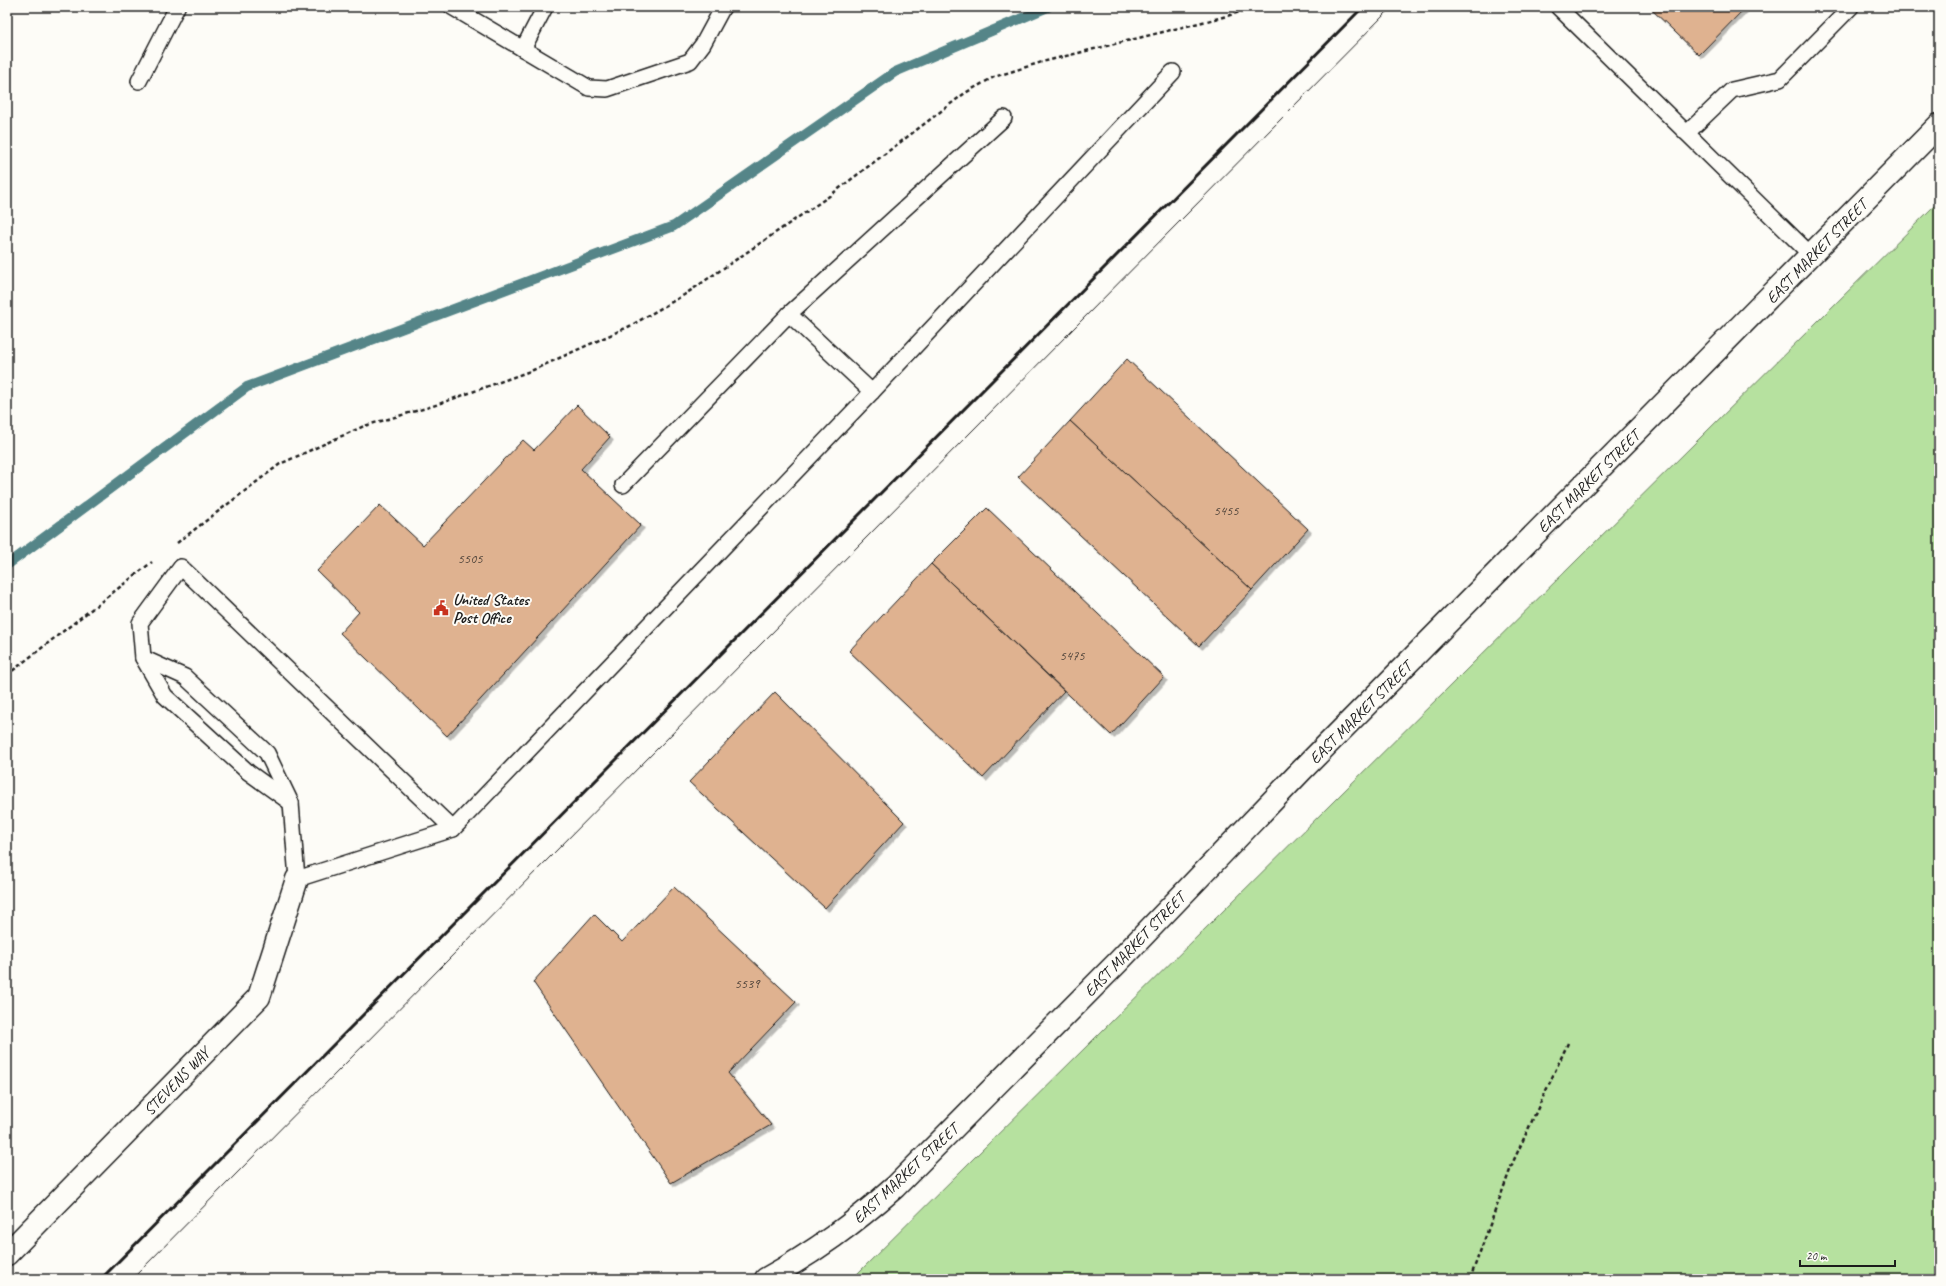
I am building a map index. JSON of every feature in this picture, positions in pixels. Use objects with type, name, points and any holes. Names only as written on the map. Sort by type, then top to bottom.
[{"type":"main road","name":"EAST MARKET STREET","points":[[766,1279],[832,1240],[894,1187],[1117,963],[1307,765],[1939,126]]},
{"type":"main road","name":"STEVENS WAY","points":[[7,1254],[259,997],[297,879]]},
{"type":"lane","points":[[139,81],[177,7]]},
{"type":"lane","points":[[452,7],[589,88],[607,89],[690,60],[703,44],[724,7]]},
{"type":"lane","points":[[523,50],[545,7]]},
{"type":"lane","points":[[1558,7],[1811,255]]},
{"type":"lane","points":[[1687,133],[1732,90],[1780,79],[1851,7]]},
{"type":"lane","points":[[143,658],[185,677],[267,753],[292,803],[297,879],[453,829],[872,392],[1173,72]]},
{"type":"lane","points":[[623,486],[789,314],[1004,118]]},
{"type":"lane","points":[[789,314],[872,392]]},
{"type":"lane","points":[[292,803],[248,772],[165,696],[143,658],[140,623],[180,567],[453,829]]},
{"type":"path","points":[[176,543],[280,464],[364,426],[433,406],[532,370],[630,326],[684,296],[828,197],[965,93],[994,77],[1042,62],[1227,16],[1256,7]]},
{"type":"path","points":[[7,675],[158,557]]},
{"type":"path","points":[[1470,1279],[1513,1162],[1568,1043]]},
{"type":"green space","points":[[1939,201],[1939,1279],[852,1279]]},
{"type":"building","points":[[1649,7],[1746,7],[1699,55]]},
{"type":"building","points":[[1127,359],[1308,529],[1252,590],[1070,421]]},
{"type":"building","points":[[577,405],[610,437],[581,469],[641,525],[447,736],[340,633],[359,612],[317,571],[380,505],[423,545],[523,440],[534,450]]},
{"type":"building","points":[[1070,421],[1252,590],[1199,646],[1018,477]]},
{"type":"building","points":[[987,508],[1164,677],[1111,735],[931,564]]},
{"type":"building","points":[[931,564],[1064,691],[983,778],[849,651]]},
{"type":"building","points":[[775,692],[904,822],[825,908],[689,782]]},
{"type":"building","points":[[674,887],[796,1002],[728,1073],[771,1125],[671,1183],[533,982],[594,914],[622,942]]},
{"type":"waterway","points":[[7,565],[247,387],[674,226],[895,72],[1048,7]]},
{"type":"tram line","points":[[132,1279],[1392,7]]},
{"type":"railway","points":[[101,1279],[1363,7]]},
{"type":"place","name":"United States Post Office","points":[[441,608]]}]
